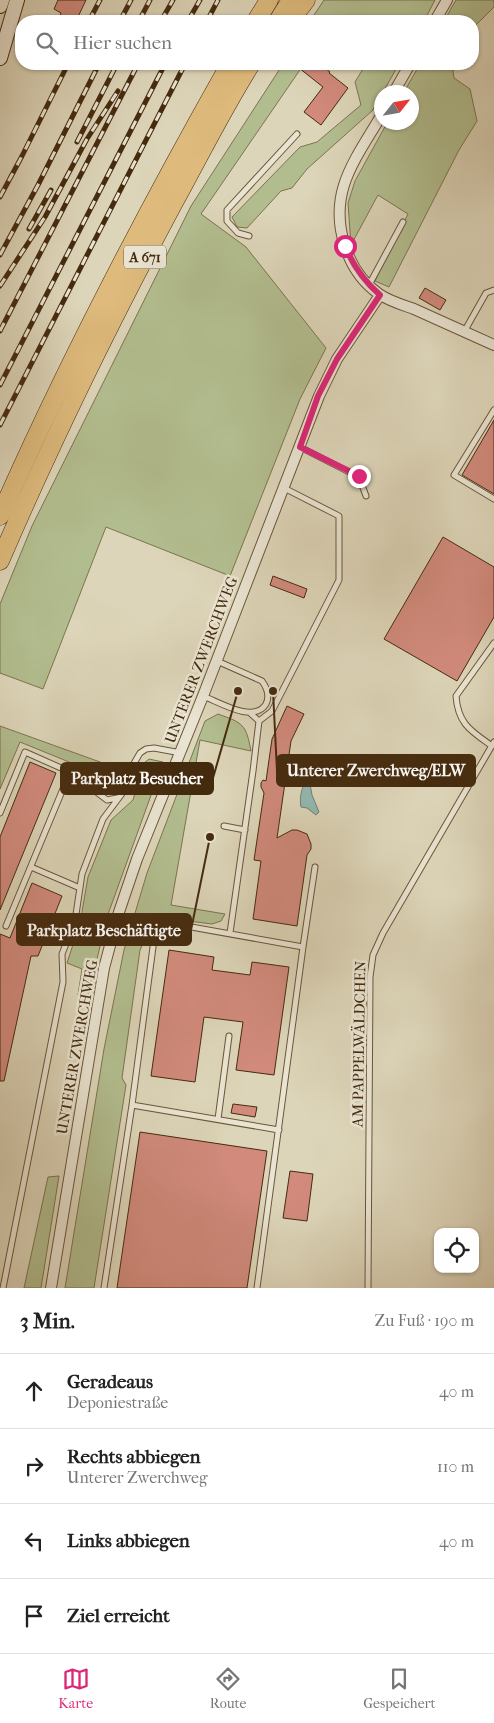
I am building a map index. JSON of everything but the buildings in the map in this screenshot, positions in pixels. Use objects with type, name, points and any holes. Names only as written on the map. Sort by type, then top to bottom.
[{"type":"highway","points":[[251,15],[257,0]]},
{"type":"highway","points":[[260,15],[269,0]]},
{"type":"highway","points":[[282,15],[291,0]]},
{"type":"highway","points":[[295,15],[306,0]]},
{"type":"highway","name":"A 671","points":[[0,516],[74,356],[121,263],[227,70]]},
{"type":"highway","name":"A 671","points":[[0,561],[26,500],[128,290],[248,70]]},
{"type":"main road","points":[[0,6],[2,0]]},
{"type":"main road","points":[[0,58],[17,0]]},
{"type":"street","points":[[438,15],[447,0]]},
{"type":"street","points":[[398,85],[407,70]]},
{"type":"street","points":[[374,128],[347,176],[340,208],[341,233],[355,268],[380,295],[494,345]]},
{"type":"street","name":"UNTERER ZWERCHWEG","points":[[51,1288],[104,968],[119,912],[137,859],[217,661],[318,396],[337,359],[380,295]]},
{"type":"lane","points":[[249,236],[238,233],[227,221],[227,210],[297,134]]},
{"type":"lane","points":[[369,285],[403,222]]},
{"type":"lane","points":[[464,332],[486,293],[494,290]]},
{"type":"lane","points":[[494,410],[454,475],[494,499]]},
{"type":"lane","points":[[300,447],[359,476],[366,496]]},
{"type":"lane","points":[[230,933],[259,721],[272,711],[339,580],[339,516],[284,488]]},
{"type":"lane","points":[[493,744],[468,728],[461,719],[456,706],[456,696],[494,643]]},
{"type":"lane","points":[[203,696],[250,713],[257,712],[267,702],[268,694],[262,681],[217,661]]},
{"type":"lane","points":[[250,713],[259,721]]},
{"type":"lane","name":"AM PAPPELWÄLDCHEN","points":[[368,1288],[370,977],[372,955],[493,744]]},
{"type":"lane","points":[[3,1288],[62,982],[62,954],[75,921],[82,874],[103,819],[127,786],[133,765],[140,753],[146,749],[154,748],[181,753]]},
{"type":"lane","points":[[0,813],[25,752],[70,772],[107,800],[117,798]]},
{"type":"lane","points":[[6,926],[70,772]]},
{"type":"lane","points":[[224,826],[245,830]]},
{"type":"lane","points":[[31,867],[80,888]]},
{"type":"lane","points":[[257,1288],[302,947],[315,867]]},
{"type":"lane","points":[[104,1288],[132,1105],[155,932],[169,923],[302,947]]},
{"type":"lane","points":[[218,1119],[229,1036]]},
{"type":"lane","points":[[132,1105],[278,1130]]},
{"type":"green space","points":[[324,0],[435,0],[427,15],[314,15]]},
{"type":"green space","points":[[456,0],[494,0],[494,7],[479,22],[479,15],[447,15]]},
{"type":"green space","points":[[279,70],[300,70],[201,214],[246,247],[326,348],[300,399],[230,576],[106,527],[43,689],[0,673],[0,604],[32,526],[191,206]]},
{"type":"green space","points":[[362,70],[396,70],[387,85],[374,85],[373,110],[307,169],[292,188],[281,191],[247,228],[237,227],[232,217],[300,147],[317,142],[361,105],[355,82]]},
{"type":"green space","points":[[417,70],[453,70],[454,78],[470,89],[477,121],[459,150],[389,287],[375,281],[408,214],[378,195],[351,245],[348,203],[355,181],[383,130],[419,130],[419,85],[408,85]]},
{"type":"green space","points":[[218,714],[242,726],[247,735],[251,751],[200,740],[171,905],[225,914],[221,921],[212,924],[165,918],[158,921],[149,930],[140,950],[122,1078],[126,1085],[94,1288],[65,1288],[104,1049],[124,950],[147,873],[205,721]]},
{"type":"green space","points":[[0,726],[114,767],[108,781],[118,785],[112,789],[103,787],[74,764],[20,742],[0,789]]},
{"type":"green space","points":[[149,759],[163,762],[107,917],[88,997],[78,995],[82,969],[67,963],[80,923],[88,877],[111,820],[133,800],[143,764]]},
{"type":"green space","points":[[59,1176],[41,1288],[24,1288],[48,1177]]},
{"type":"water","points":[[307,778],[309,778],[312,795],[319,812],[316,815],[307,808],[301,807],[301,792]]},
{"type":"railway","points":[[92,15],[100,0]]},
{"type":"railway","points":[[123,15],[131,0]]},
{"type":"railway","points":[[142,15],[150,0]]},
{"type":"railway","points":[[164,15],[173,0]]},
{"type":"railway","points":[[191,15],[200,0]]},
{"type":"railway","points":[[210,15],[218,0]]},
{"type":"railway","points":[[0,197],[65,70]]},
{"type":"railway","points":[[0,255],[96,70]]},
{"type":"railway","points":[[77,142],[114,70]]},
{"type":"railway","points":[[0,331],[135,70]]},
{"type":"railway","points":[[0,385],[162,70]]},
{"type":"railway","points":[[0,425],[182,70]]},
{"type":"railway","points":[[0,286],[45,217],[87,139],[118,91]]},
{"type":"railway","points":[[29,229],[51,190]]},
{"type":"place","name":"Parkplatz Besucher","points":[[238,691]]},
{"type":"place","name":"Unterer Zwerchweg/ELW","points":[[273,691]]},
{"type":"place","name":"Parkplatz Beschäftigte","points":[[210,837]]},
{"type":"route","points":[[345,246],[355,268],[380,295],[337,359],[318,396],[300,447],[359,476]]}]
